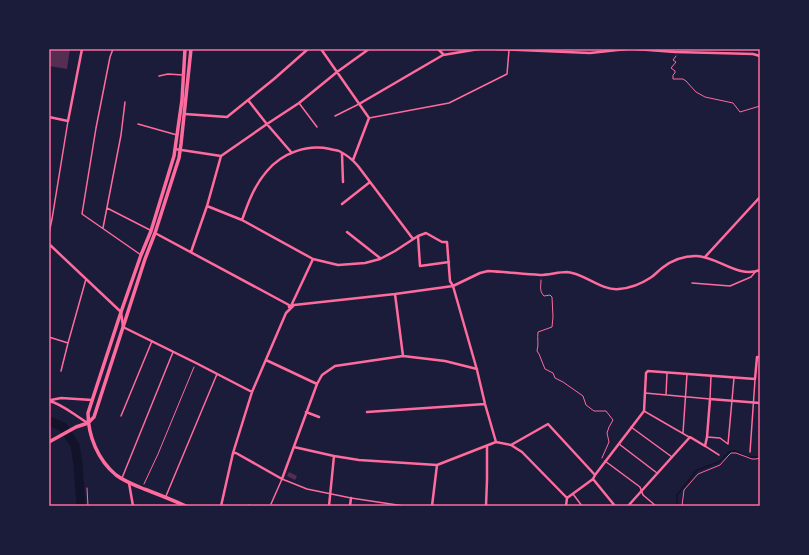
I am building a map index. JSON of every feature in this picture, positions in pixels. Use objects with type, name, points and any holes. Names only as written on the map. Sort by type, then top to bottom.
[{"type":"street","points":[[49,118],[68,121],[82,49]]},
{"type":"street","points":[[49,442],[88,423],[94,417],[145,259],[174,156],[182,100],[185,49]]},
{"type":"street","points":[[186,506],[142,488],[118,476],[108,466],[96,449],[90,433],[88,413],[121,312],[141,256],[153,232],[179,158],[191,49]]},
{"type":"street","points":[[184,114],[227,117],[308,49]]},
{"type":"street","points":[[322,49],[370,118],[352,160]]},
{"type":"street","points":[[191,252],[207,206],[221,156],[299,103],[369,49]]},
{"type":"street","points":[[438,49],[443,55]]},
{"type":"street","points":[[359,104],[443,55],[479,49]]},
{"type":"street","points":[[496,49],[579,51],[590,53],[627,49]]},
{"type":"street","points":[[636,49],[716,51],[760,56]]},
{"type":"street","points":[[753,54],[754,49]]},
{"type":"street","points":[[248,100],[292,152]]},
{"type":"street","points":[[242,220],[250,198],[257,185],[267,171],[276,162],[292,152],[316,148],[339,151],[352,160],[413,239]]},
{"type":"street","points":[[175,149],[221,156]]},
{"type":"street","points":[[342,154],[343,182]]},
{"type":"street","points":[[342,204],[370,182]]},
{"type":"street","points":[[705,257],[760,197]]},
{"type":"street","points":[[207,206],[242,220],[313,259],[338,265],[365,263],[380,259],[426,232],[442,242],[447,242],[450,281],[453,286],[496,442]]},
{"type":"street","points":[[153,232],[289,305],[289,310]]},
{"type":"street","points":[[347,232],[380,259]]},
{"type":"street","points":[[418,236],[420,266],[449,262]]},
{"type":"street","points":[[49,244],[121,312],[123,327]]},
{"type":"street","points":[[221,506],[232,453],[252,392],[286,313],[294,305],[453,286],[480,273],[488,271],[542,275],[567,272],[608,288],[618,290],[643,282],[671,261],[688,256],[705,257],[747,272],[760,270]]},
{"type":"street","points":[[289,310],[313,259]]},
{"type":"street","points":[[394,294],[403,356]]},
{"type":"street","points":[[123,327],[252,392]]},
{"type":"street","points":[[232,453],[282,479],[317,384],[322,375],[335,366],[403,356],[445,361],[477,370]]},
{"type":"street","points":[[566,506],[567,498],[593,479],[644,411],[646,373],[648,371],[756,379],[757,357],[760,357]]},
{"type":"street","points":[[266,360],[317,384]]},
{"type":"street","points":[[49,400],[61,398],[92,400]]},
{"type":"street","points":[[628,506],[690,437],[705,446],[710,399],[760,403]]},
{"type":"street","points":[[49,400],[55,402],[88,423]]},
{"type":"street","points":[[367,412],[485,404]]},
{"type":"street","points":[[306,412],[319,417]]},
{"type":"street","points":[[511,445],[548,424],[595,475]]},
{"type":"street","points":[[294,447],[359,460],[437,465],[496,442],[511,445],[522,452],[567,498]]},
{"type":"street","points":[[486,506],[488,480],[487,446]]},
{"type":"street","points":[[329,506],[334,456]]},
{"type":"street","points":[[432,506],[437,465]]},
{"type":"street","points":[[593,479],[615,506]]},
{"type":"street","points":[[129,482],[133,506]]},
{"type":"street","points":[[350,506],[351,498]]},
{"type":"lane","points":[[113,49],[110,57],[96,128],[82,214],[141,256]]},
{"type":"lane","points":[[370,118],[448,103],[478,89],[508,74],[509,50]]},
{"type":"lane","points":[[159,76],[168,74],[183,75]]},
{"type":"lane","points":[[103,229],[121,135],[125,102]]},
{"type":"lane","points":[[299,103],[317,127]]},
{"type":"lane","points":[[335,116],[359,104]]},
{"type":"lane","points":[[49,233],[68,121]]},
{"type":"lane","points":[[138,124],[177,135]]},
{"type":"lane","points":[[107,208],[153,232]]},
{"type":"lane","points":[[692,283],[730,286],[751,277],[756,271]]},
{"type":"lane","points":[[61,371],[86,279]]},
{"type":"lane","points":[[49,337],[68,343]]},
{"type":"lane","points":[[121,416],[152,341]]},
{"type":"lane","points":[[122,478],[173,352]]},
{"type":"lane","points":[[666,395],[667,373]]},
{"type":"lane","points":[[165,498],[217,374]]},
{"type":"lane","points":[[683,434],[687,374]]},
{"type":"lane","points":[[645,393],[710,399],[711,376]]},
{"type":"lane","points":[[707,437],[720,438],[728,444],[734,378]]},
{"type":"lane","points":[[750,452],[756,379]]},
{"type":"lane","points":[[644,411],[690,437]]},
{"type":"lane","points":[[631,427],[672,458]]},
{"type":"lane","points":[[619,444],[657,473]]},
{"type":"lane","points":[[705,446],[719,454]]},
{"type":"lane","points":[[606,462],[640,487],[643,495],[656,506]]},
{"type":"lane","points":[[271,504],[282,479],[307,489],[351,498],[404,506]]},
{"type":"lane","points":[[573,494],[582,506]]},
{"type":"path","points":[[673,60],[676,62],[671,68],[675,71],[672,79],[683,79],[696,92],[708,98],[732,102],[741,112],[760,106]]},
{"type":"path","points":[[542,275],[540,290],[544,296],[550,295],[552,297],[553,317],[552,327],[538,332],[537,351],[545,369],[553,373],[555,378],[583,396],[586,405],[594,411],[606,412],[613,420],[609,427],[609,442],[602,458]]},
{"type":"path","points":[[142,488],[158,454],[196,363]]},
{"type":"path","points":[[682,506],[684,490],[700,472],[720,465],[729,455],[733,453],[756,460],[760,458]]},
{"type":"path","points":[[87,488],[88,506]]},
{"type":"building","points":[[49,49],[70,49],[67,69],[49,66]]},
{"type":"building","points":[[289,472],[297,476],[295,480],[287,476]]},
{"type":"waterway","points":[[49,421],[63,427],[75,445],[81,506]]},
{"type":"waterway","points":[[677,506],[677,495],[697,470],[719,462],[729,452],[735,451],[747,457],[757,457],[760,455]]}]
